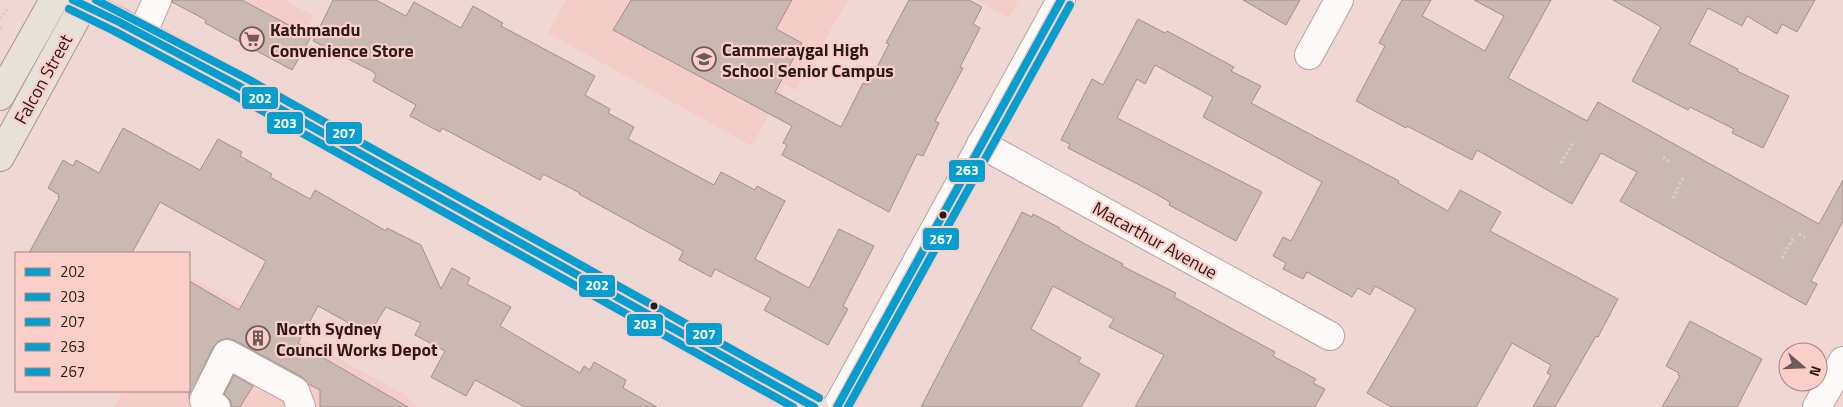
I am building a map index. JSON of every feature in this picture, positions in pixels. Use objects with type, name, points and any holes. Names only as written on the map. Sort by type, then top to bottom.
[{"type":"main road","name":"Falcon Street","points":[[0,96],[54,0]]},
{"type":"main road","name":"Falcon Street","points":[[0,157],[81,2]]},
{"type":"main road","points":[[81,2],[239,86],[814,407]]},
{"type":"street","points":[[142,34],[157,0]]},
{"type":"street","points":[[837,407],[1061,0]]},
{"type":"street","points":[[1309,55],[1339,0]]},
{"type":"street","name":"Macarthur Avenue","points":[[981,144],[1330,336]]},
{"type":"street","points":[[216,407],[204,400],[227,354],[295,391],[301,407]]},
{"type":"street","points":[[1817,407],[1843,360]]},
{"type":"path","points":[[0,19],[7,9]]},
{"type":"path","points":[[1561,163],[1574,141]]},
{"type":"path","points":[[1663,157],[1670,162]]},
{"type":"path","points":[[1673,198],[1684,176]]},
{"type":"path","points":[[1799,234],[1806,238]]},
{"type":"path","points":[[1782,258],[1794,237]]},
{"type":"shaded area","points":[[169,0],[284,0],[314,16],[286,66]]},
{"type":"shaded area","name":"Cammeraygal High School Senior Campus","points":[[566,0],[848,0],[796,90],[785,85],[752,146],[548,33]]},
{"type":"shaded area","points":[[976,0],[1017,0],[1018,1],[1009,18]]},
{"type":"shaded area","points":[[190,278],[407,396],[416,407],[114,407],[122,392],[190,392]]},
{"type":"building","points":[[172,0],[242,0],[311,37],[292,70],[205,23],[206,20],[172,2]]},
{"type":"building","points":[[333,0],[376,0],[406,16],[414,2],[461,28],[473,6],[503,23],[501,26],[595,76],[585,95],[610,109],[608,113],[634,127],[628,139],[714,185],[721,172],[755,190],[757,186],[785,201],[755,259],[809,288],[839,229],[874,246],[843,306],[848,309],[828,345],[764,310],[771,298],[715,269],[711,277],[679,260],[683,251],[580,193],[543,174],[540,180],[442,128],[440,132],[410,116],[416,105],[373,81],[376,75],[372,71],[313,41]]},
{"type":"building","points":[[631,0],[792,0],[776,29],[802,43],[775,92],[841,127],[863,83],[868,85],[889,44],[886,43],[909,0],[969,0],[982,7],[973,24],[980,28],[960,67],[963,68],[935,121],[939,123],[923,156],[917,154],[889,212],[782,155],[787,145],[783,143],[792,126],[613,30]]},
{"type":"building","points":[[1243,0],[1300,0],[1286,25]]},
{"type":"building","points":[[1402,0],[1431,0],[1422,16],[1485,51],[1504,16],[1474,0],[1551,0],[1508,78],[1587,121],[1598,102],[1819,224],[1843,180],[1843,221],[1811,281],[1817,284],[1806,305],[1620,201],[1637,172],[1601,153],[1572,204],[1477,150],[1472,160],[1356,101],[1385,46],[1379,43]]},
{"type":"building","points":[[1613,0],[1815,0],[1797,32],[1782,24],[1777,34],[1747,16],[1742,26],[1708,8],[1689,44],[1738,69],[1737,71],[1789,96],[1763,148],[1732,133],[1734,129],[1690,107],[1688,110],[1632,81],[1661,27]]},
{"type":"building","points":[[1138,19],[1165,33],[1167,31],[1234,67],[1231,71],[1261,86],[1251,103],[1399,181],[1398,183],[1448,211],[1460,190],[1501,212],[1490,231],[1618,299],[1598,337],[1596,336],[1555,407],[1533,407],[1551,375],[1547,373],[1551,365],[1512,343],[1476,407],[1391,407],[1367,393],[1416,309],[1375,286],[1370,295],[1358,288],[1352,297],[1307,272],[1303,279],[1283,269],[1286,263],[1273,256],[1283,237],[1291,241],[1322,182],[1203,117],[1213,97],[1155,65],[1145,84],[1137,79],[1117,118],[1262,192],[1236,241],[1169,205],[1170,202],[1149,190],[1068,148],[1070,144],[1061,140],[1092,79],[1103,85]]},
{"type":"building","points":[[123,128],[200,170],[218,139],[242,152],[240,156],[272,174],[270,177],[310,199],[315,190],[386,231],[387,228],[421,245],[441,289],[452,268],[470,278],[467,284],[511,307],[500,326],[580,373],[584,366],[590,370],[594,362],[626,380],[623,388],[657,407],[525,407],[475,380],[466,396],[431,377],[445,351],[415,335],[421,323],[386,307],[369,334],[318,306],[298,343],[408,407],[320,407],[320,390],[308,384],[302,377],[227,338],[219,341],[213,347],[189,399],[190,282],[239,310],[266,261],[160,202],[133,252],[30,252],[59,198],[59,195],[48,188],[63,160],[73,166],[76,160],[99,173]]},
{"type":"building","points":[[1022,212],[1032,217],[1033,214],[1060,228],[1123,264],[1122,266],[1176,293],[1174,297],[1275,352],[1273,356],[1316,379],[1313,383],[1325,389],[1315,407],[1135,407],[1164,355],[1109,327],[1114,319],[1053,286],[1031,329],[1081,358],[1078,362],[1100,374],[1081,407],[921,407]]},
{"type":"building","points":[[1690,321],[1762,359],[1737,407],[1662,407],[1680,376],[1678,375],[1679,373],[1666,366]]},
{"type":"building","points":[[234,375],[253,386],[240,407],[232,407],[230,400],[224,394]]},
{"type":"transit line","name":"202","points":[[73,0],[119,22],[239,86],[814,407]]},
{"type":"transit line","name":"207","points":[[96,0],[244,77],[819,398]]},
{"type":"transit line","name":"263","points":[[837,407],[1061,0]]},
{"type":"transit line","name":"267","points":[[848,407],[1070,5]]},
{"type":"transit line","name":"203","points":[[69,9],[234,95],[793,407]]},
{"type":"place","name":"Kathmandu Convenience Store","points":[[252,39]]},
{"type":"place","name":"Cammeraygal High School Senior Campus","points":[[704,59]]},
{"type":"place","name":"North Sydney Council Works Depot","points":[[258,338]]}]
